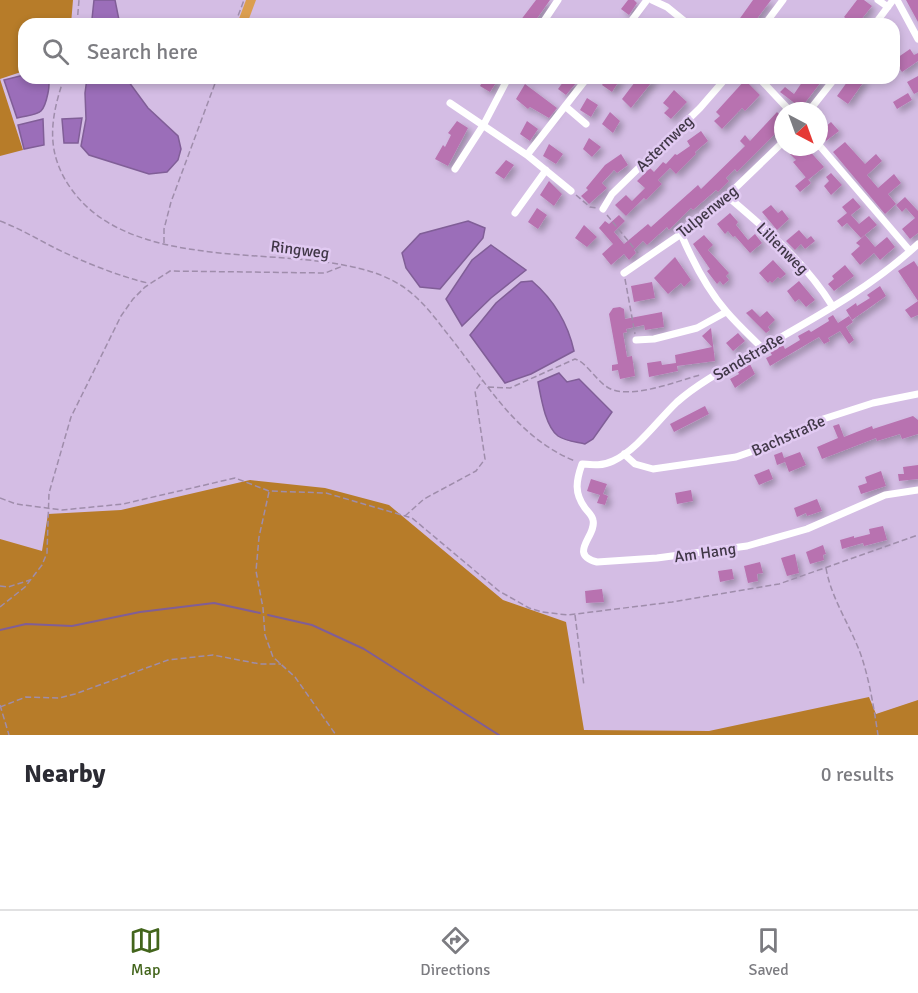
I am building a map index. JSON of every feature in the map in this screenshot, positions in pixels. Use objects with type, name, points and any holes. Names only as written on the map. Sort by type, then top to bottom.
[{"type":"street","points":[[546,18],[558,0]]},
{"type":"street","points":[[634,18],[647,0]]},
{"type":"street","points":[[652,0],[667,7],[681,18]]},
{"type":"street","points":[[667,7],[672,0]]},
{"type":"street","points":[[770,18],[783,0]]},
{"type":"street","points":[[878,0],[888,7]]},
{"type":"street","points":[[880,18],[895,0],[918,39]]},
{"type":"street","points":[[455,169],[484,124],[505,84]]},
{"type":"street","points":[[527,155],[582,84]]},
{"type":"street","name":"Asternweg","points":[[603,209],[612,194],[700,108],[721,84]]},
{"type":"street","points":[[765,84],[782,102]]},
{"type":"street","points":[[816,102],[830,84]]},
{"type":"street","points":[[450,103],[527,155],[571,191]]},
{"type":"street","points":[[565,106],[586,123]]},
{"type":"street","name":"Tulpenweg","points":[[624,273],[681,234],[727,196],[774,151]]},
{"type":"street","points":[[828,155],[910,251]]},
{"type":"street","points":[[515,213],[546,170]]},
{"type":"street","name":"Lilienweg","points":[[727,196],[796,260],[812,277],[833,307]]},
{"type":"street","points":[[681,234],[701,276],[726,312],[762,348]]},
{"type":"street","name":"Sandstraße","points":[[582,464],[604,464],[624,454],[683,397],[718,373],[833,307],[879,277],[918,244]]},
{"type":"street","points":[[636,340],[654,339],[697,328],[726,312]]},
{"type":"street","name":"Bachstraße","points":[[624,454],[635,464],[653,469],[736,457],[776,443],[817,421],[873,403],[918,394]]},
{"type":"street","name":"Am Hang","points":[[582,464],[576,484],[578,495],[593,522],[584,550],[588,559],[597,562],[657,558],[747,546],[807,529],[885,495],[918,490]]},
{"type":"path","points":[[78,18],[79,0]]},
{"type":"path","points":[[238,18],[244,0]]},
{"type":"path","name":"Ringweg","points":[[62,84],[51,130],[56,159],[65,180],[81,201],[113,226],[131,235],[199,250],[296,258],[345,265],[375,273],[402,286],[437,320],[511,417],[528,432],[567,458],[582,464]]},
{"type":"path","points":[[164,244],[164,228],[171,202],[215,84]]},
{"type":"path","points":[[571,191],[590,207],[603,209],[643,258]]},
{"type":"path","points":[[0,220],[53,247],[132,279],[150,283]]},
{"type":"path","points":[[0,607],[25,587],[42,565],[47,553],[49,493],[71,417],[121,316],[133,298],[150,283],[170,271],[325,273],[345,265]]},
{"type":"path","points":[[624,273],[636,340]]},
{"type":"path","points":[[488,387],[510,388],[575,359],[581,361],[595,378],[609,389],[618,392],[648,389],[718,373]]},
{"type":"path","points":[[405,516],[424,499],[476,471],[485,459],[475,391],[482,380]]},
{"type":"path","points":[[0,498],[16,504],[62,510],[123,504],[235,478],[269,491],[326,493],[405,516],[424,527],[499,591],[529,608],[542,612],[575,614],[672,602],[779,584],[918,535]]},
{"type":"path","points":[[269,491],[259,537],[256,571],[265,635],[273,657],[295,677],[336,735]]},
{"type":"path","points":[[826,568],[832,592],[844,613],[862,659],[878,735]]},
{"type":"path","points":[[0,586],[8,587],[31,580]]},
{"type":"path","points":[[575,614],[584,686]]},
{"type":"path","points":[[9,735],[0,706],[27,697],[59,698],[75,694],[168,660],[213,655],[260,664],[281,664]]},
{"type":"shaded area","points":[[0,0],[73,0],[72,18],[18,18],[18,73],[0,79]]},
{"type":"shaded area","points":[[94,0],[115,0],[119,18],[92,18]]},
{"type":"shaded area","points":[[246,0],[256,0],[249,18],[239,18]]},
{"type":"shaded area","points":[[18,76],[18,84],[49,84],[42,110],[39,113],[17,118],[4,80]]},
{"type":"shaded area","points":[[0,79],[23,150],[0,156]]},
{"type":"shaded area","points":[[86,84],[130,84],[148,108],[178,136],[181,149],[178,160],[167,172],[149,174],[89,155],[81,146],[86,119]]},
{"type":"shaded area","points":[[82,118],[78,143],[64,143],[62,119]]},
{"type":"shaded area","points":[[43,119],[44,145],[24,149],[18,125]]},
{"type":"shaded area","points":[[468,221],[485,228],[483,238],[440,289],[420,287],[406,268],[402,253],[420,234]]},
{"type":"shaded area","points":[[491,245],[526,270],[491,298],[462,326],[446,299],[472,260]]},
{"type":"shaded area","points":[[532,281],[559,313],[574,351],[531,374],[505,383],[470,335],[496,303],[521,282]]},
{"type":"shaded area","points":[[559,373],[567,382],[579,379],[612,412],[593,439],[585,444],[558,436],[547,418],[538,382]]},
{"type":"shaded area","points":[[250,480],[325,488],[389,505],[503,600],[566,622],[584,730],[709,731],[869,697],[876,714],[918,700],[918,735],[0,735],[0,539],[42,551],[48,514],[121,510]]},
{"type":"building","points":[[536,0],[550,0],[537,18],[522,18]]},
{"type":"building","points":[[628,0],[634,0],[637,3],[629,15],[621,9]]},
{"type":"building","points":[[753,0],[771,0],[758,18],[740,18]]},
{"type":"building","points":[[857,0],[864,0],[872,6],[862,18],[844,17]]},
{"type":"building","points":[[906,0],[918,0],[918,22]]},
{"type":"building","points":[[910,49],[914,55],[918,53],[918,61],[902,72],[900,56]]},
{"type":"building","points":[[918,76],[918,92],[914,94],[907,82]]},
{"type":"building","points":[[481,84],[495,84],[490,92],[480,86]]},
{"type":"building","points":[[525,84],[557,108],[549,118],[530,107],[528,109],[516,99]]},
{"type":"building","points":[[562,84],[575,84],[566,95],[558,89]]},
{"type":"building","points":[[603,84],[617,84],[612,92]]},
{"type":"building","points":[[633,84],[650,84],[631,108],[622,99]]},
{"type":"building","points":[[741,84],[749,84],[760,95],[745,111],[742,108],[722,129],[714,121],[720,116],[716,112]]},
{"type":"building","points":[[801,84],[819,84],[806,102],[793,102],[780,92],[785,87],[794,94]]},
{"type":"building","points":[[846,84],[862,84],[848,104],[837,96]]},
{"type":"building","points":[[674,90],[687,102],[671,119],[664,113],[669,108],[663,103]]},
{"type":"building","points":[[908,93],[912,100],[897,109],[893,102]]},
{"type":"building","points":[[587,98],[598,105],[591,117],[580,110]]},
{"type":"building","points":[[610,112],[620,121],[613,133],[602,124]]},
{"type":"building","points":[[774,115],[774,135],[737,172],[735,169],[726,178],[729,181],[718,192],[716,190],[693,210],[691,208],[669,230],[667,227],[647,245],[643,241],[634,250],[636,253],[629,260],[624,254],[611,265],[602,254],[613,244],[599,228],[605,221],[609,224],[619,215],[625,221],[614,232],[624,244],[648,224],[651,227],[698,185],[701,189],[745,146],[740,141],[745,135],[750,141]]},
{"type":"building","points":[[457,121],[468,128],[448,166],[435,159],[443,145],[445,147],[451,135],[448,133]]},
{"type":"building","points":[[527,121],[538,129],[530,141],[520,134]]},
{"type":"building","points":[[831,122],[839,131],[828,139],[828,124]]},
{"type":"building","points":[[701,131],[708,141],[676,174],[670,168],[658,180],[662,184],[646,200],[644,198],[626,216],[615,205],[626,195],[632,201],[645,188],[637,181],[650,168],[654,172],[663,162],[666,164],[675,154],[677,155],[690,146],[687,141]]},
{"type":"building","points":[[589,138],[601,147],[592,157],[583,149]]},
{"type":"building","points":[[845,142],[865,164],[876,154],[882,161],[867,175],[878,188],[894,174],[901,183],[888,194],[896,204],[885,214],[833,152]]},
{"type":"building","points":[[549,144],[563,154],[556,164],[543,156]]},
{"type":"building","points":[[621,154],[628,165],[617,173],[614,170],[602,183],[607,188],[589,204],[581,196],[588,190],[586,188],[605,165]]},
{"type":"building","points":[[792,156],[814,156],[824,167],[808,180],[793,162],[796,160]]},
{"type":"building","points":[[506,160],[514,165],[504,179],[495,173]]},
{"type":"building","points":[[831,173],[842,185],[831,195],[824,186],[829,181],[826,177]]},
{"type":"building","points":[[806,177],[811,183],[800,192],[795,186]]},
{"type":"building","points":[[549,181],[562,194],[554,206],[540,195]]},
{"type":"building","points":[[905,197],[918,211],[918,233],[910,239],[902,229],[915,218],[906,208],[902,212],[896,205]]},
{"type":"building","points":[[853,198],[861,207],[851,215],[859,224],[869,216],[877,225],[861,238],[847,223],[842,227],[837,221],[847,213],[842,207]]},
{"type":"building","points":[[771,205],[778,213],[782,210],[789,219],[777,230],[762,212]]},
{"type":"building","points":[[537,208],[547,215],[538,229],[528,222]]},
{"type":"building","points":[[730,213],[748,240],[755,234],[762,243],[750,253],[735,236],[733,237],[728,231],[725,234],[717,224]]},
{"type":"building","points":[[584,225],[597,237],[587,247],[575,238]]},
{"type":"building","points":[[799,230],[807,239],[811,236],[815,241],[805,249],[801,244],[795,250],[786,241]]},
{"type":"building","points":[[704,235],[713,245],[708,250],[729,273],[726,276],[729,280],[723,285],[720,281],[717,284],[707,271],[710,269],[693,244]]},
{"type":"building","points":[[865,235],[875,247],[887,237],[895,247],[880,260],[874,253],[860,265],[851,254],[860,246],[856,243]]},
{"type":"building","points":[[675,257],[691,280],[684,287],[681,283],[668,294],[654,278]]},
{"type":"building","points":[[773,260],[786,274],[768,283],[759,273]]},
{"type":"building","points":[[914,261],[918,267],[918,301],[898,271]]},
{"type":"building","points":[[845,265],[854,276],[834,291],[828,284],[834,279],[832,276]]},
{"type":"building","points":[[799,281],[815,300],[806,307],[799,299],[795,302],[787,291]]},
{"type":"building","points":[[652,282],[655,298],[634,302],[631,286]]},
{"type":"building","points":[[880,286],[886,296],[852,320],[846,310],[870,298],[867,295]]},
{"type":"building","points":[[918,301],[918,315],[911,318],[905,310]]},
{"type":"building","points":[[613,308],[624,309],[625,319],[662,312],[664,327],[645,330],[644,325],[626,329],[627,332],[623,333],[627,357],[632,356],[635,376],[620,379],[618,370],[612,371],[612,365],[618,364],[609,314]]},
{"type":"building","points":[[752,309],[760,317],[767,311],[775,320],[766,333],[746,313]]},
{"type":"building","points":[[833,315],[838,323],[849,316],[853,322],[846,327],[854,340],[849,344],[840,331],[828,338],[830,341],[824,344],[819,337],[770,366],[766,358],[772,355],[770,352],[783,345],[785,349],[800,340],[798,336],[809,330],[811,332],[829,321],[828,318]]},
{"type":"building","points":[[711,328],[715,361],[677,366],[678,371],[649,377],[647,363],[661,361],[662,365],[676,363],[675,355],[712,347],[702,336]]},
{"type":"building","points":[[738,333],[745,341],[733,351],[726,343]]},
{"type":"building","points":[[750,364],[755,374],[735,388],[730,379]]},
{"type":"building","points":[[705,406],[709,414],[674,432],[670,424]]},
{"type":"building","points":[[913,416],[918,420],[918,434],[902,439],[900,434],[877,441],[876,438],[822,459],[817,447],[838,438],[833,426],[839,424],[844,437],[872,426],[873,429]]},
{"type":"building","points":[[782,452],[784,458],[800,452],[806,465],[789,472],[784,459],[785,462],[777,465],[774,455]]},
{"type":"building","points":[[918,465],[918,479],[899,481],[898,474],[904,474],[903,467]]},
{"type":"building","points":[[769,469],[773,479],[759,485],[754,475]]},
{"type":"building","points":[[881,471],[886,486],[861,494],[858,486],[867,483],[865,477]]},
{"type":"building","points":[[591,479],[607,484],[603,494],[608,496],[605,505],[597,503],[600,495],[587,491]]},
{"type":"building","points":[[691,490],[693,501],[677,504],[675,493]]},
{"type":"building","points":[[817,499],[822,511],[797,517],[794,508]]},
{"type":"building","points":[[883,526],[887,540],[842,549],[840,540],[870,534],[869,529]]},
{"type":"building","points":[[823,545],[826,554],[823,555],[824,560],[810,564],[806,552]]},
{"type":"building","points":[[795,554],[799,573],[787,576],[781,558]]},
{"type":"building","points":[[760,562],[763,573],[757,574],[758,581],[748,583],[744,566]]},
{"type":"building","points":[[732,569],[734,579],[720,582],[718,571]]},
{"type":"building","points":[[602,589],[604,602],[586,603],[585,591]]},
{"type":"waterway","points":[[0,630],[26,624],[72,626],[140,612],[214,603],[260,613]]},
{"type":"waterway","points":[[268,615],[312,625],[364,649],[499,735]]}]
